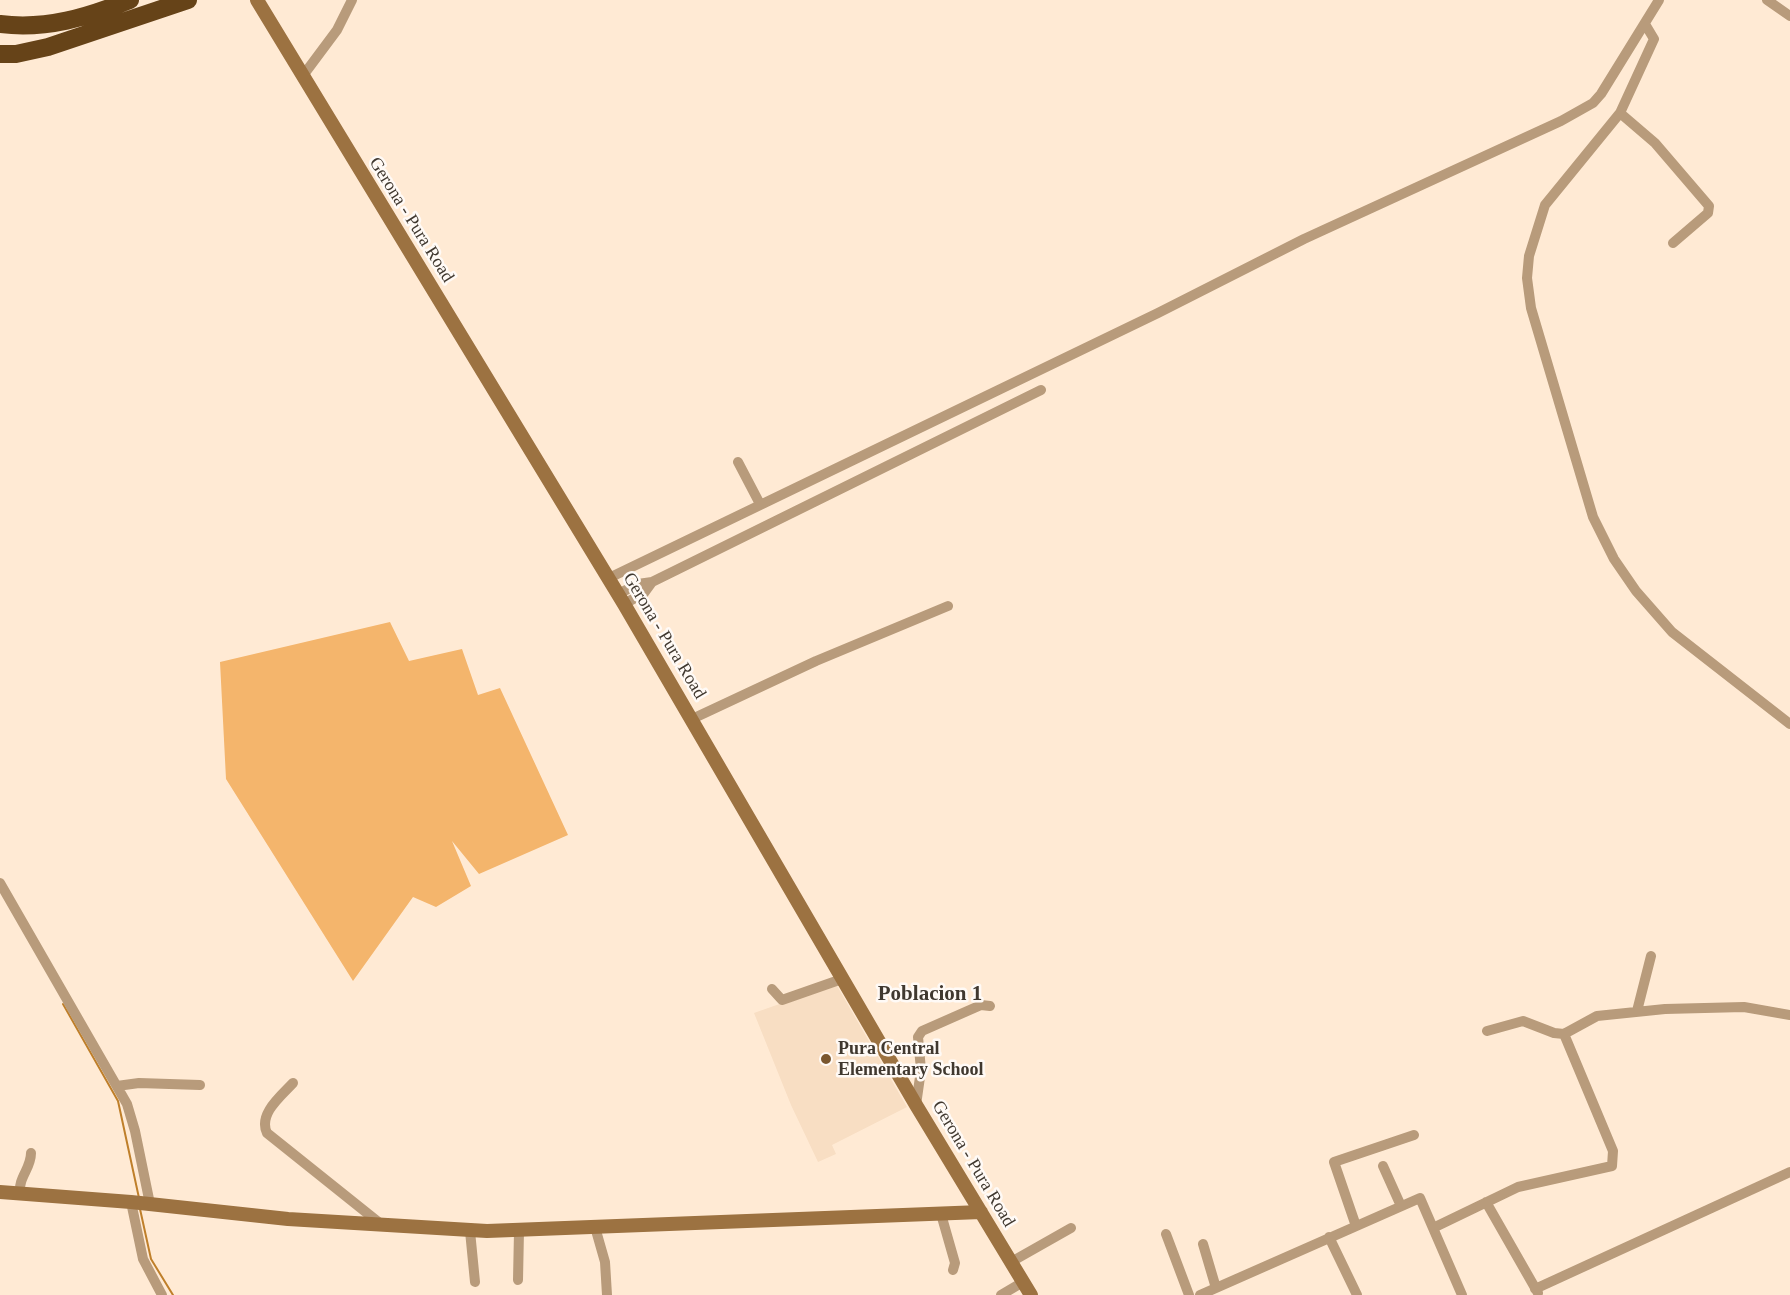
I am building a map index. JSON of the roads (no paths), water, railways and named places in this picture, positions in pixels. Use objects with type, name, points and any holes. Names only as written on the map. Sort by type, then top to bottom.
[{"type":"highway","points":[[0,54],[15,54],[48,47],[188,0]]},
{"type":"highway","points":[[1,24],[24,28],[89,16],[129,1]]},
{"type":"main road","name":"Gerona - Pura Road","points":[[257,0],[302,78],[609,578],[842,979],[1030,1295]]},
{"type":"main road","points":[[0,1192],[131,1202],[288,1219],[382,1226],[519,1231],[981,1212]]},
{"type":"street","points":[[302,78],[344,20],[352,0]]},
{"type":"street","points":[[1767,0],[1790,16]]},
{"type":"street","points":[[609,578],[1158,313],[1304,239],[1561,121],[1593,103],[1613,78],[1657,2]]},
{"type":"street","points":[[1645,24],[1654,39],[1620,113],[1553,193],[1536,231],[1527,278],[1531,308],[1593,517],[1625,575],[1672,632],[1790,724]]},
{"type":"street","points":[[1620,113],[1655,143],[1709,206],[1708,213],[1673,243]]},
{"type":"street","points":[[621,599],[644,593],[652,582],[1041,390]]},
{"type":"street","points":[[738,462],[760,504]]},
{"type":"street","points":[[692,719],[816,661],[948,606]]},
{"type":"street","points":[[0,883],[127,1104],[150,1204]]},
{"type":"street","points":[[1636,1011],[1651,956]]},
{"type":"street","points":[[772,989],[777,998],[782,1000],[842,979]]},
{"type":"street","points":[[916,1105],[921,1070],[918,1037],[922,1031],[981,1005],[990,1006]]},
{"type":"street","points":[[1487,1031],[1522,1021],[1563,1034],[1597,1016],[1636,1011],[1744,1007],[1790,1015]]},
{"type":"street","points":[[1433,1228],[1518,1187],[1607,1168],[1614,1162],[1613,1152],[1563,1034]]},
{"type":"street","points":[[117,1086],[139,1083],[200,1085]]},
{"type":"street","points":[[292,1083],[269,1112],[265,1127],[267,1133],[382,1226]]},
{"type":"street","points":[[1356,1226],[1334,1162],[1414,1135]]},
{"type":"street","points":[[20,1194],[20,1181],[30,1165],[31,1153]]},
{"type":"street","points":[[1383,1166],[1401,1206]]},
{"type":"street","points":[[1486,1202],[1537,1292],[1790,1172]]},
{"type":"street","points":[[1200,1295],[1420,1198],[1462,1295]]},
{"type":"street","points":[[131,1202],[142,1259],[162,1295]]},
{"type":"street","points":[[941,1214],[955,1263],[952,1270]]},
{"type":"street","points":[[595,1227],[605,1262],[607,1295]]},
{"type":"street","points":[[1011,1262],[1071,1228]]},
{"type":"street","points":[[470,1230],[475,1282]]},
{"type":"street","points":[[519,1231],[519,1280]]},
{"type":"street","points":[[1166,1234],[1189,1295]]},
{"type":"street","points":[[1329,1237],[1357,1295]]},
{"type":"street","points":[[1203,1244],[1216,1288]]},
{"type":"street","points":[[1001,1295],[1023,1282]]},
{"type":"waterway","points":[[63,1004],[118,1101],[139,1198]]},
{"type":"waterway","points":[[140,1209],[151,1259],[173,1295]]},
{"type":"place","name":"Pura Central Elementary School","points":[[826,1059]]},
{"type":"district","name":"Poblacion 1","points":[[930,995]]}]
